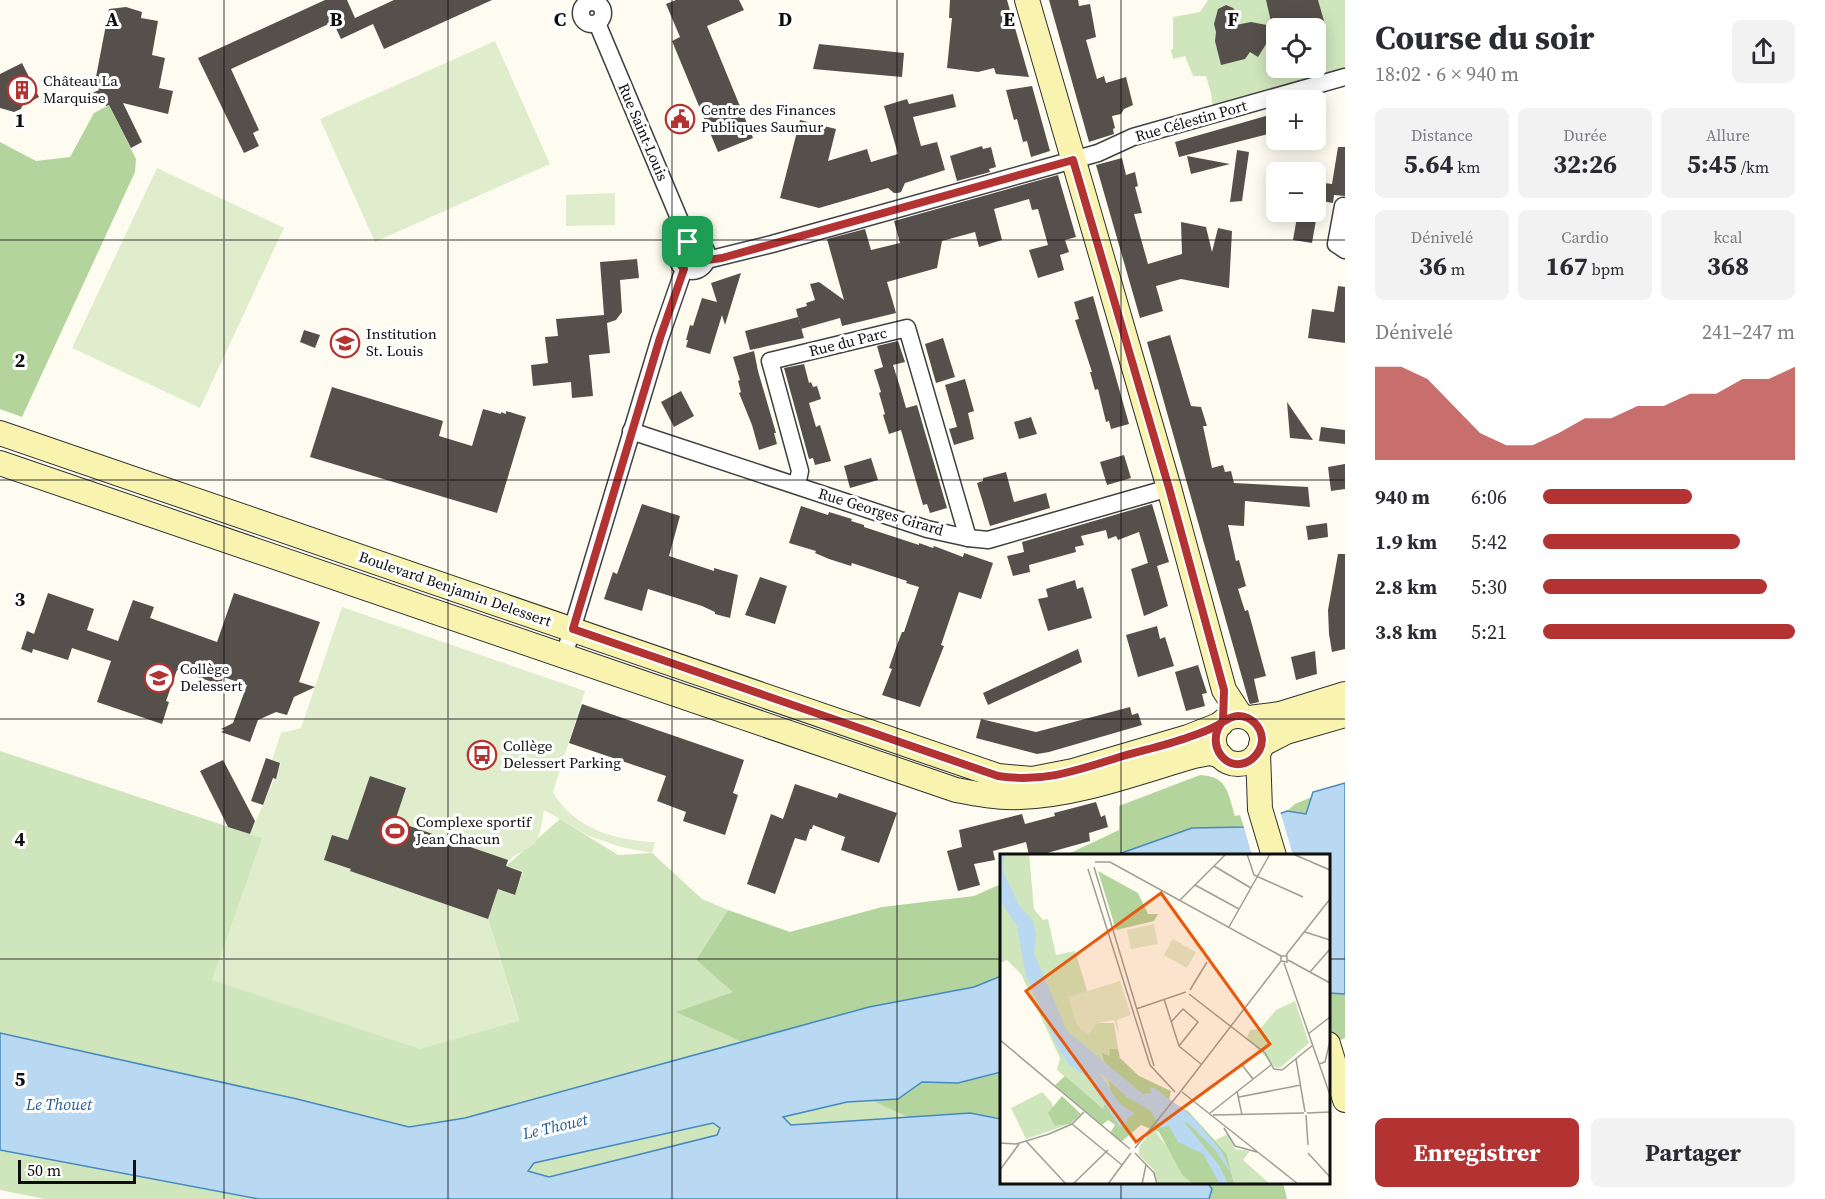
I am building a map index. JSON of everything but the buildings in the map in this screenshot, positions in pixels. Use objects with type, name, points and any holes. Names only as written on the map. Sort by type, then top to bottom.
[{"type":"main road","points":[[1027,0],[1169,488],[1233,720]]},
{"type":"main road","name":"Boulevard Benjamin Delessert","points":[[0,432],[998,776],[1019,779],[1045,778],[1188,737],[1233,720],[1280,714],[1345,694]]},
{"type":"main road","name":"Boulevard Benjamin Delessert","points":[[0,462],[929,782],[982,795],[1017,797],[1047,795],[1194,756],[1210,753],[1224,758]]},
{"type":"main road","points":[[1224,758],[1245,763],[1260,749],[1286,732],[1345,715]]},
{"type":"main road","points":[[1233,720],[1260,730],[1260,809]]},
{"type":"main road","points":[[1233,720],[1216,731],[1214,740],[1216,748],[1238,773],[1260,809],[1274,854]]},
{"type":"main road","points":[[1330,1048],[1345,1100]]},
{"type":"street","name":"Rue Saint-Louis","points":[[597,23],[688,242]]},
{"type":"street","name":"Rue Célestin Port","points":[[707,260],[1098,153],[1133,137],[1345,77]]},
{"type":"street","points":[[1343,206],[1336,244],[1345,250]]},
{"type":"street","points":[[688,242],[698,242],[706,250],[707,260],[699,270],[691,272],[684,269],[678,261],[677,253],[682,245],[688,242]]},
{"type":"street","points":[[564,656],[631,431],[684,269]]},
{"type":"street","name":"Rue du Parc","points":[[797,485],[800,471],[770,361],[907,328],[968,538]]},
{"type":"street","name":"Rue Georges Girard","points":[[631,431],[927,529],[968,538],[988,540],[1169,488]]},
{"type":"green space","points":[[1208,0],[1345,0],[1345,72],[1326,77],[1326,18],[1266,18],[1266,78],[1324,78],[1282,90],[1266,90],[1266,95],[1213,110],[1206,76],[1193,76],[1185,56],[1173,59],[1171,50],[1173,49],[1173,17],[1200,12]]},
{"type":"green space","points":[[495,41],[550,164],[375,242],[320,119]]},
{"type":"green space","points":[[109,105],[136,159],[135,172],[22,417],[0,409],[0,142],[36,161],[70,157],[94,113]]},
{"type":"green space","points":[[157,168],[284,228],[200,408],[72,348]]},
{"type":"green space","points":[[615,193],[615,225],[566,226],[566,195]]},
{"type":"green space","name":"Complexe sportif Jean Chacun","points":[[342,607],[585,691],[553,792],[572,815],[597,830],[625,839],[655,842],[652,853],[621,847],[589,836],[544,810],[541,828],[534,844],[511,858],[506,865],[523,871],[515,895],[498,890],[488,919],[519,1021],[420,1049],[212,980],[262,838],[250,834],[281,764],[272,760],[281,733],[301,728]]},
{"type":"green space","points":[[0,751],[262,838],[519,1020],[488,919],[498,889],[515,895],[523,872],[506,866],[560,819],[618,855],[652,853],[702,899],[728,910],[696,960],[734,992],[677,1012],[921,1123],[978,1199],[45,1199],[0,1190]]},
{"type":"green space","points":[[1200,775],[1209,776],[1222,783],[1235,816],[1240,815],[1244,827],[1287,811],[1295,804],[1345,783],[1345,1038],[1330,1045],[1330,854],[1068,854],[1119,830],[1119,806]]},
{"type":"green space","points":[[1000,884],[1000,1184],[1283,1184],[1287,1199],[978,1199],[921,1123],[676,1012],[733,992],[696,960],[728,910],[790,932],[882,907],[974,896]]},
{"type":"water","points":[[1345,783],[1345,994],[1330,993],[1330,854],[1119,854],[1192,828],[1244,827],[1287,811],[1306,814],[1313,792]]},
{"type":"water","name":"Le Thouet","points":[[1000,976],[1000,1072],[958,1083],[922,1082],[898,1099],[847,1102],[783,1117],[791,1125],[970,1113],[1000,1119],[1000,1184],[1209,1184],[1212,1189],[1209,1199],[259,1199],[0,1150],[0,1033],[297,1099],[409,1127],[465,1118],[869,1007],[974,987]],"holes":[[[713,1123],[720,1128],[717,1135],[549,1177],[528,1171],[534,1163]]]},
{"type":"pier","points":[[1280,811],[1293,854],[1252,854],[1243,824]]},
{"type":"place","name":"Château La Marquise","points":[[22,90]]},
{"type":"place","name":"Centre des Finances Publiques Saumur","points":[[680,119]]},
{"type":"place","name":"Institution St. Louis","points":[[345,343]]},
{"type":"place","name":"Collège Delessert","points":[[159,678]]},
{"type":"place","name":"Collège Delessert Parking","points":[[482,755]]},
{"type":"place","name":"Complexe sportif Jean Chacun","points":[[395,831]]},
{"type":"route","points":[[688,242],[682,245],[677,253],[678,261],[684,269],[631,431],[573,629],[998,776],[1032,779],[1073,771],[1188,737],[1221,724],[1235,716],[1249,718],[1260,730],[1262,745],[1258,753],[1245,763],[1237,763],[1228,761],[1216,748],[1214,740],[1216,731],[1221,724],[1223,721],[1224,690],[1169,488],[1073,160],[722,258],[707,260],[706,250],[702,244],[688,242]]}]
